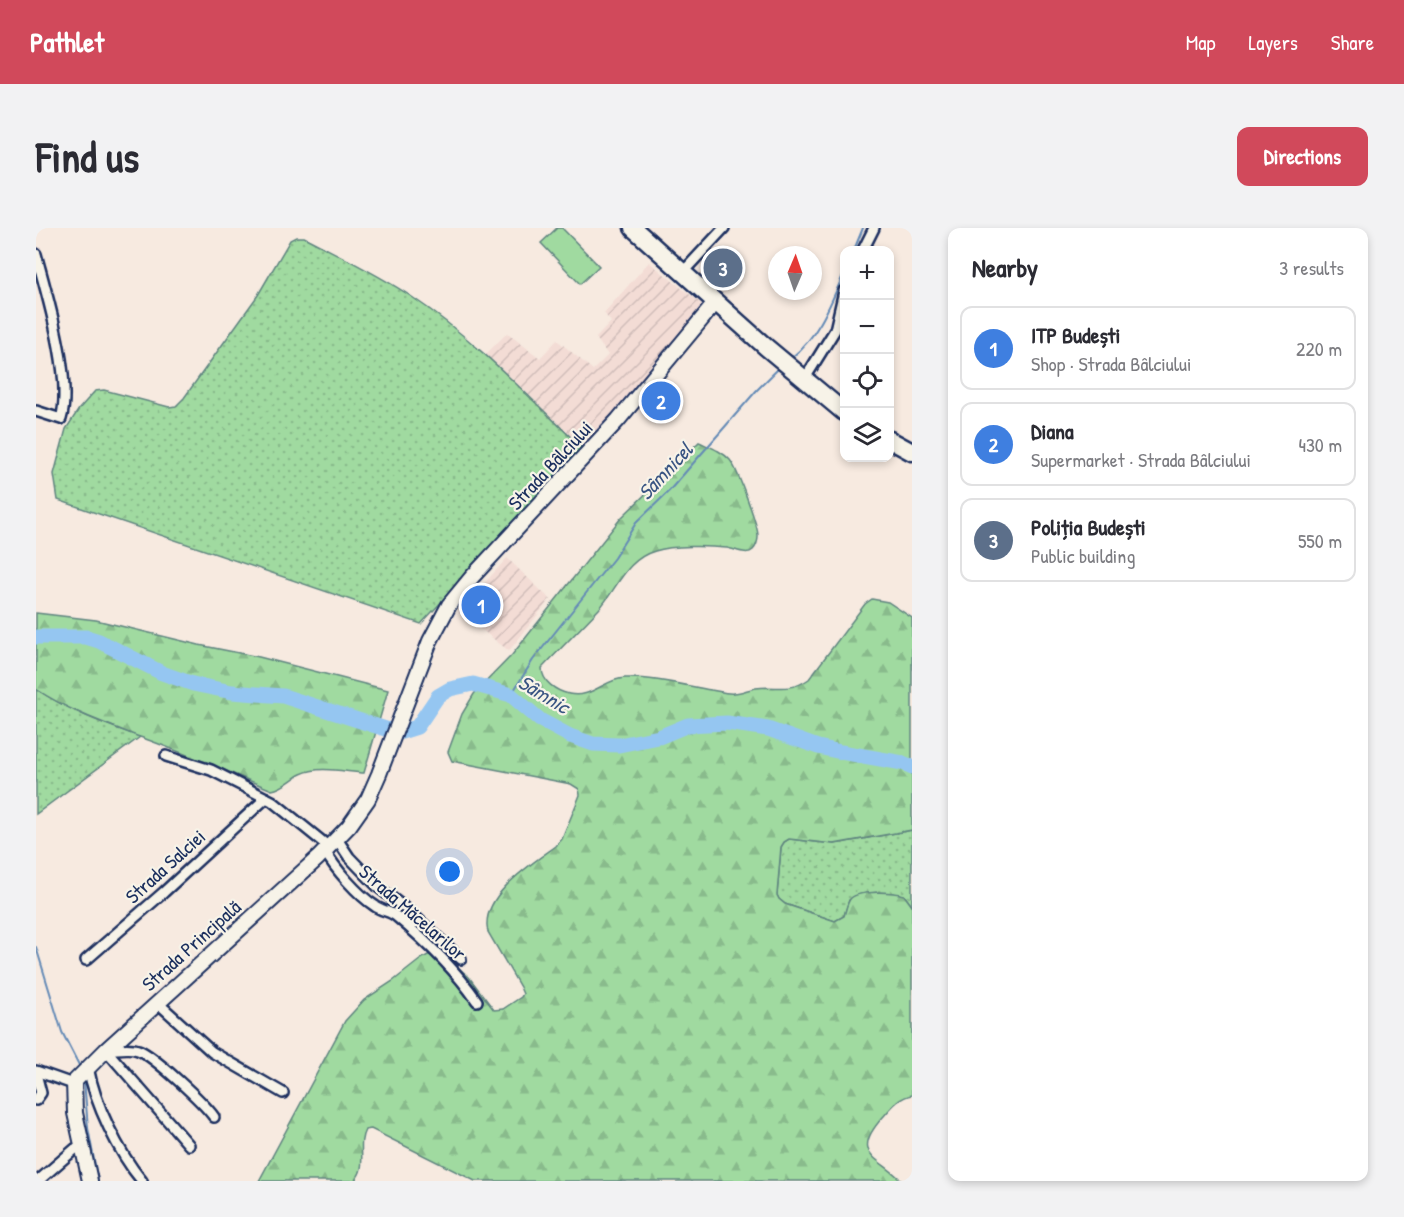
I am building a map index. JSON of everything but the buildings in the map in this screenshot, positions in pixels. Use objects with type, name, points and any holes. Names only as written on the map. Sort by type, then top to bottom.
[{"type":"highway","points":[[633,228],[766,347],[840,409]]},
{"type":"highway","points":[[894,442],[912,452]]},
{"type":"main road","name":"Strada Bâlciului","points":[[387,754],[422,660],[440,620],[460,590],[618,420],[716,302]]},
{"type":"main road","name":"Strada Principală","points":[[74,1082],[106,1050],[331,846],[368,799],[387,754]]},
{"type":"main road","points":[[74,1082],[78,1147],[90,1181]]},
{"type":"street","points":[[682,272],[724,228]]},
{"type":"street","points":[[864,246],[874,228]]},
{"type":"street","points":[[36,254],[62,364],[65,398],[61,419],[36,411]]},
{"type":"street","points":[[804,380],[834,330],[842,300]]},
{"type":"street","points":[[166,756],[211,770],[280,807],[349,857],[378,886],[461,959]]},
{"type":"street","name":"Strada Salciei","points":[[86,960],[266,798]]},
{"type":"street","name":"Strada Măcelarilor","points":[[331,846],[330,859],[362,896],[377,908],[396,915],[444,959],[465,982],[477,1000]]},
{"type":"street","points":[[158,1003],[212,1052],[283,1093]]},
{"type":"street","points":[[106,1050],[131,1048],[146,1054],[205,1106],[214,1117]]},
{"type":"street","points":[[106,1050],[189,1144]]},
{"type":"street","points":[[87,1068],[99,1108],[132,1169],[142,1181]]},
{"type":"street","points":[[36,1100],[41,1093],[36,1073],[74,1082]]},
{"type":"street","points":[[38,1181],[78,1147]]},
{"type":"shaded area","points":[[649,262],[704,306],[583,449],[485,355],[507,333],[540,358],[557,340],[593,370],[608,355],[596,338],[611,322],[604,313]]},
{"type":"shaded area","points":[[507,558],[550,599],[509,651],[459,612]]},
{"type":"green space","points":[[557,228],[562,228],[599,266],[580,284],[541,243]]},
{"type":"green space","points":[[304,237],[372,273],[435,313],[500,369],[583,449],[421,624],[58,500],[54,474],[66,429],[95,391],[104,390],[169,407],[176,406],[258,295],[290,240]]},
{"type":"green space","points":[[699,442],[723,454],[733,465],[755,522],[758,537],[756,546],[750,552],[701,546],[663,549],[645,555],[629,568],[599,609],[542,668],[544,678],[564,693],[577,695],[625,678],[657,680],[728,693],[763,687],[789,687],[809,679],[865,604],[872,599],[888,602],[912,618],[912,830],[834,844],[789,839],[781,847],[777,895],[785,904],[835,921],[844,916],[851,898],[855,895],[885,893],[904,895],[912,906],[912,1095],[899,1100],[892,1107],[873,1130],[868,1140],[871,1154],[902,1181],[475,1181],[371,1129],[365,1130],[363,1136],[361,1169],[354,1181],[259,1181],[345,1021],[364,1000],[421,959],[428,955],[442,953],[469,977],[494,1010],[503,1009],[523,994],[488,932],[487,919],[491,906],[509,883],[562,839],[580,795],[579,789],[571,784],[452,761],[448,752],[462,714],[474,694],[512,655],[621,518]]},
{"type":"green space","points":[[36,613],[96,620],[259,657],[388,690],[364,773],[332,770],[308,771],[272,790],[74,710],[36,689]]},
{"type":"green space","points":[[36,689],[100,722],[140,737],[36,814]]},
{"type":"green space","points":[[912,830],[912,906],[904,895],[884,892],[861,894],[849,900],[844,916],[835,921],[785,904],[777,895],[781,847],[789,839],[835,844]]},
{"type":"waterway","name":"Sâmnicel","points":[[856,246],[863,228]]},
{"type":"waterway","name":"Sâmnicel","points":[[791,358],[816,330],[840,282]]},
{"type":"waterway","name":"Sâmnicel","points":[[511,695],[533,660],[614,558],[636,523],[669,491],[780,367]]},
{"type":"waterway","name":"Sâmnic","points":[[36,637],[86,637],[99,641],[162,673],[193,684],[232,692],[283,696],[398,733],[417,727],[438,696],[450,689],[473,684],[511,695],[540,720],[570,736],[593,744],[619,745],[659,737],[688,725],[727,723],[768,729],[818,747],[903,763],[912,767]]},
{"type":"waterway","points":[[36,947],[62,1032],[81,1069]]},
{"type":"waterway","points":[[84,1080],[88,1128],[98,1181]]},
{"type":"place","name":"Poliția Budești","points":[[723,268]]},
{"type":"place","name":"Diana","points":[[661,401]]},
{"type":"place","name":"ITP Budești","points":[[481,605]]}]
